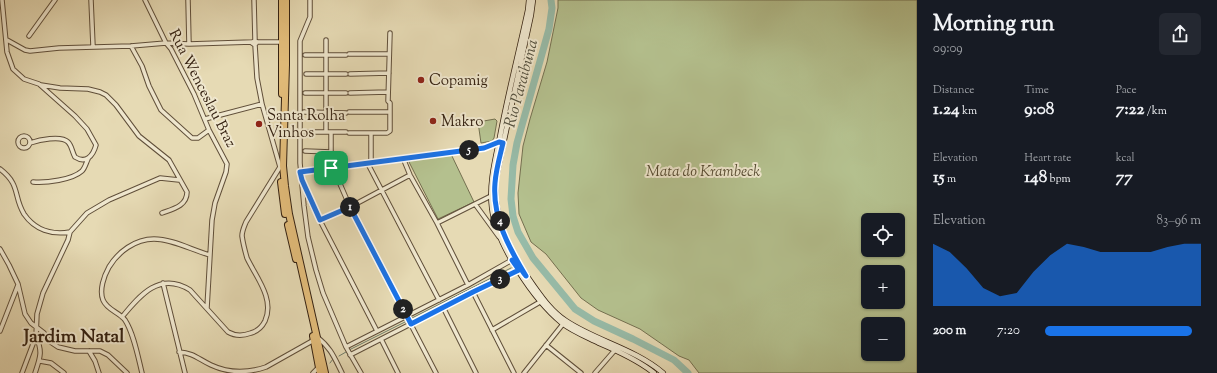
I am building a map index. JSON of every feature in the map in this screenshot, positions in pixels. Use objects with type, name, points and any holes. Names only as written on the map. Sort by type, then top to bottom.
[{"type":"highway","points":[[282,0],[280,167],[282,191],[286,215],[315,338]]},
{"type":"highway","points":[[286,0],[283,166],[285,186],[289,214],[315,338],[325,373]]},
{"type":"highway","points":[[319,355],[320,370]]},
{"type":"main road","points":[[497,209],[495,182],[501,142],[529,0]]},
{"type":"main road","points":[[533,0],[531,15],[501,142],[493,168],[491,196],[494,218],[502,241],[512,260],[540,302],[563,324],[587,337],[617,348],[651,372]]},
{"type":"main road","points":[[491,196],[493,197],[507,243],[526,276]]},
{"type":"main road","points":[[512,260],[516,262],[522,272],[553,310],[566,321],[663,373]]},
{"type":"main road","points":[[563,324],[567,324],[578,330],[589,333]]},
{"type":"street","points":[[2,0],[8,57],[14,69],[24,79],[60,88],[88,89],[106,95],[116,105],[139,136],[169,160],[187,192],[185,201],[176,208],[162,212]]},
{"type":"street","points":[[30,36],[55,0]]},
{"type":"street","points":[[91,0],[93,46]]},
{"type":"street","name":"Rua Wenceslau Braz","points":[[146,0],[166,43],[171,49],[194,94],[209,130],[225,160],[227,168],[215,203],[211,229],[207,308]]},
{"type":"street","points":[[188,0],[189,44]]},
{"type":"street","points":[[122,317],[139,297],[154,286],[163,283],[172,283],[184,286],[190,290],[228,332],[235,335],[251,333],[257,330],[264,323],[268,314],[267,300],[264,290],[247,256],[242,231],[280,167],[262,104],[257,78],[254,0]]},
{"type":"street","points":[[310,0],[310,17],[300,42],[300,172],[312,205],[377,332]]},
{"type":"street","points":[[304,132],[371,133],[390,131],[390,102],[388,101],[388,92],[390,33]]},
{"type":"street","points":[[7,40],[27,51],[166,43],[282,42]]},
{"type":"street","points":[[326,40],[326,132]]},
{"type":"street","points":[[131,46],[142,66],[149,86],[161,110],[192,138],[198,138],[209,130]]},
{"type":"street","points":[[305,55],[389,54]]},
{"type":"street","points":[[306,74],[389,73]]},
{"type":"street","points":[[33,182],[53,181],[82,171],[96,148],[95,142],[87,129],[40,84]]},
{"type":"street","points":[[305,93],[388,92]]},
{"type":"street","points":[[205,119],[262,104]]},
{"type":"street","points":[[304,112],[390,112]]},
{"type":"street","points":[[331,132],[332,169],[350,207],[436,373]]},
{"type":"street","points":[[371,133],[370,164],[381,190],[439,300]]},
{"type":"street","points":[[30,144],[40,140],[65,140],[71,145],[73,154],[76,158],[88,159]]},
{"type":"street","points":[[273,141],[281,141]]},
{"type":"street","points":[[300,172],[484,148],[501,142]]},
{"type":"street","points":[[305,151],[331,152]]},
{"type":"street","points":[[403,158],[410,175],[468,285]]},
{"type":"street","points":[[0,169],[10,178],[13,183],[24,214],[30,221],[41,230],[47,232],[70,232]]},
{"type":"street","points":[[320,220],[350,207],[410,175]]},
{"type":"street","points":[[22,373],[36,336],[37,314],[43,293],[70,232],[87,213],[109,200],[160,178],[179,180]]},
{"type":"street","points":[[302,180],[308,237],[316,270],[323,292],[346,348],[361,373]]},
{"type":"street","points":[[436,223],[491,196]]},
{"type":"street","points":[[475,204],[502,241]]},
{"type":"street","points":[[304,206],[312,205]]},
{"type":"street","points":[[142,373],[125,320],[104,302],[102,291],[103,281],[113,260],[124,250],[139,242],[153,239],[171,242],[210,255]]},
{"type":"street","points":[[0,249],[18,284],[25,314],[32,324],[44,333],[49,341],[58,347],[80,352],[96,350],[108,355],[127,373]]},
{"type":"street","points":[[346,348],[408,317],[512,260]]},
{"type":"street","points":[[349,354],[519,270]]},
{"type":"street","points":[[163,283],[185,373]]},
{"type":"street","points":[[0,331],[18,284]]},
{"type":"street","points":[[473,292],[514,373]]},
{"type":"street","points":[[492,330],[540,302]]},
{"type":"street","points":[[443,307],[476,373]]},
{"type":"street","points":[[524,373],[563,324]]},
{"type":"street","points":[[35,373],[40,361],[40,348],[36,336]]},
{"type":"street","points":[[179,352],[189,353],[224,370],[238,372],[266,367],[315,338],[327,345],[342,373]]},
{"type":"street","points":[[381,339],[398,373]]},
{"type":"street","points":[[546,345],[581,373]]},
{"type":"street","points":[[595,373],[617,348]]},
{"type":"street","points":[[319,355],[325,350],[332,352]]},
{"type":"street","points":[[90,351],[99,373]]},
{"type":"street","points":[[40,361],[52,363],[64,373]]},
{"type":"street","points":[[313,373],[320,370]]},
{"type":"green space","name":"Mata do Krambeck","points":[[558,0],[917,0],[917,373],[699,373],[689,360],[679,356],[640,329],[598,310],[581,298],[546,254],[531,242],[519,214],[518,193],[523,146],[547,62],[558,8]]},
{"type":"green space","points":[[495,119],[497,121],[494,138],[492,141],[481,143],[478,122]]},
{"type":"green space","points":[[451,154],[474,202],[438,219],[408,160]]},
{"type":"waterway","name":"Rio Paraibuna","points":[[551,0],[552,8],[549,29],[517,143],[513,165],[511,199],[513,216],[518,232],[533,258],[575,309],[594,321],[674,360],[688,373]]},
{"type":"waterway","points":[[410,319],[511,268]]},
{"type":"waterway","points":[[349,350],[407,321]]},
{"type":"waterway","points":[[339,356],[346,352]]},
{"type":"waterway","points":[[330,363],[333,359]]},
{"type":"place","name":"Copamig","points":[[421,80]]},
{"type":"place","name":"Makro","points":[[433,121]]},
{"type":"place","name":"Santa Rolha Vinhos","points":[[259,124]]},
{"type":"district","name":"Jardim Natal","points":[[74,335]]},
{"type":"route","points":[[499,142],[503,143],[495,182],[498,217],[507,243],[526,276],[516,262],[512,260],[519,270],[411,324],[350,207],[320,220],[312,205],[300,172],[331,168],[484,148],[499,142]]}]
